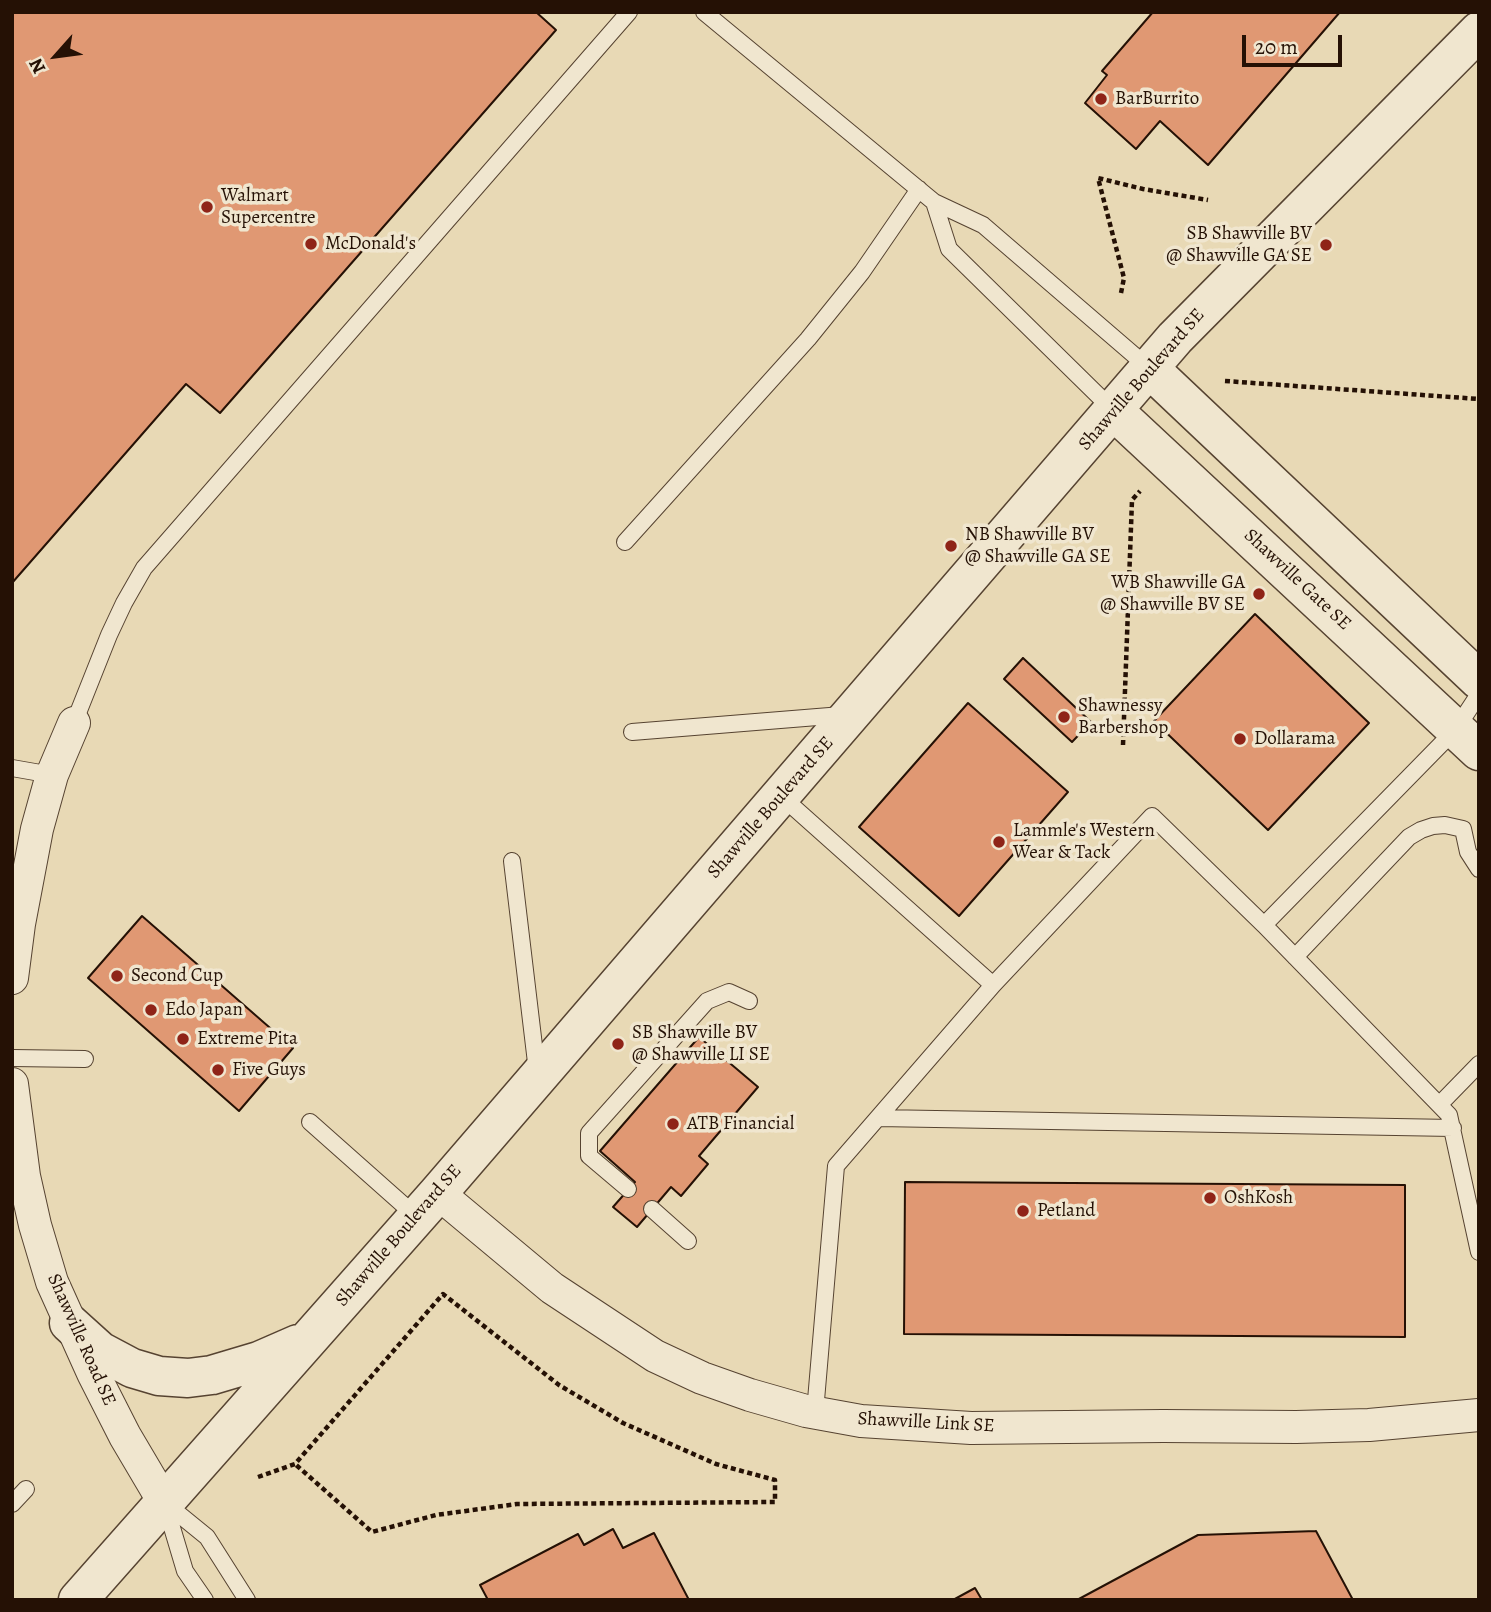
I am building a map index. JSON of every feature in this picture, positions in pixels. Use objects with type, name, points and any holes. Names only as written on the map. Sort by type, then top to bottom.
[{"type":"street","name":"Shawville Boulevard SE","points":[[78,1600],[427,1205],[1175,338],[1479,31]]},
{"type":"street","points":[[1149,368],[1479,680]]},
{"type":"street","name":"Shawville Gate SE","points":[[1114,411],[1467,740]]},
{"type":"street","points":[[12,978],[20,876],[52,775],[74,723]]},
{"type":"street","name":"Shawville Road SE","points":[[12,1084],[24,1176],[34,1225],[52,1282],[69,1323],[125,1436],[164,1502]]},
{"type":"street","name":"Shawville Link SE","points":[[427,1205],[655,1356],[702,1378],[750,1395],[815,1412],[861,1421],[971,1428],[1296,1427],[1479,1415]]},
{"type":"street","points":[[69,1323],[100,1351],[132,1368],[159,1376],[188,1378],[212,1375],[259,1362],[307,1341]]},
{"type":"lane","points":[[74,723],[109,635],[144,568],[629,12]]},
{"type":"lane","points":[[704,12],[934,202],[983,225],[1149,368]]},
{"type":"lane","points":[[625,542],[808,339],[862,272],[919,189]]},
{"type":"lane","points":[[934,202],[949,249],[1114,411]]},
{"type":"lane","points":[[1264,925],[1467,740],[1479,694]]},
{"type":"lane","points":[[632,732],[851,715]]},
{"type":"lane","points":[[12,768],[52,775]]},
{"type":"lane","points":[[781,796],[993,985]]},
{"type":"lane","points":[[815,1412],[836,1166],[993,985],[1152,816],[1264,925],[1449,1115],[1479,1252]]},
{"type":"lane","points":[[1295,957],[1409,837],[1433,826],[1454,826],[1479,838]]},
{"type":"lane","points":[[1463,829],[1468,852],[1479,869]]},
{"type":"lane","points":[[512,861],[537,1078]]},
{"type":"lane","points":[[628,1189],[589,1156],[589,1133],[707,1001],[729,992],[750,1001]]},
{"type":"lane","points":[[12,1058],[85,1059]]},
{"type":"lane","points":[[1440,1104],[1479,1064]]},
{"type":"lane","points":[[878,1118],[1453,1128]]},
{"type":"lane","points":[[310,1122],[427,1205]]},
{"type":"lane","points":[[652,1209],[688,1241]]},
{"type":"lane","points":[[12,1504],[26,1489]]},
{"type":"lane","points":[[164,1502],[185,1571],[205,1600]]},
{"type":"lane","points":[[164,1502],[207,1537],[247,1600]]},
{"type":"path","points":[[1121,293],[1124,278],[1098,178],[1208,200]]},
{"type":"path","points":[[1226,381],[1479,400]]},
{"type":"path","points":[[1123,745],[1132,500],[1140,491]]},
{"type":"path","points":[[258,1477],[295,1464],[443,1294],[559,1385],[623,1423],[716,1464],[775,1480],[775,1502],[517,1504],[436,1515],[372,1532],[295,1464]]},
{"type":"building","name":"Walmart Supercentre","points":[[12,12],[536,12],[556,30],[220,413],[186,384],[12,583]]},
{"type":"building","points":[[1153,12],[1340,12],[1208,165],[1160,121],[1136,149],[1085,103],[1107,75],[1102,71]]},
{"type":"building","points":[[1255,614],[1369,723],[1268,830],[1154,721]]},
{"type":"building","points":[[1023,658],[1091,722],[1072,742],[1004,679]]},
{"type":"building","points":[[968,703],[1068,792],[959,916],[859,827]]},
{"type":"building","points":[[142,916],[293,1048],[239,1111],[88,978]]},
{"type":"building","points":[[699,1037],[758,1087],[699,1156],[708,1164],[681,1196],[671,1187],[637,1227],[613,1207],[635,1182],[600,1151]]},
{"type":"building","points":[[905,1182],[1405,1185],[1405,1337],[904,1334]]},
{"type":"building","points":[[613,1529],[623,1548],[654,1533],[689,1600],[488,1600],[480,1585],[578,1534],[584,1545]]},
{"type":"building","points":[[1316,1531],[1353,1600],[1077,1600],[1198,1535]]},
{"type":"building","points":[[975,1588],[982,1600],[953,1600]]},
{"type":"place","name":"BarBurrito","points":[[1101,99]]},
{"type":"place","name":"Walmart Supercentre","points":[[207,207]]},
{"type":"place","name":"McDonald's","points":[[311,244]]},
{"type":"place","name":"SB Shawville BV @ Shawville GA SE","points":[[1326,245]]},
{"type":"place","name":"NB Shawville BV @ Shawville GA SE","points":[[951,546]]},
{"type":"place","name":"WB Shawville GA @ Shawville BV SE","points":[[1259,594]]},
{"type":"place","name":"Shawnessy Barbershop","points":[[1064,717]]},
{"type":"place","name":"Dollarama","points":[[1240,739]]},
{"type":"place","name":"Lammle's Western Wear & Tack","points":[[999,842]]},
{"type":"place","name":"Second Cup","points":[[117,976]]},
{"type":"place","name":"Edo Japan","points":[[151,1010]]},
{"type":"place","name":"Extreme Pita","points":[[183,1039]]},
{"type":"place","name":"SB Shawville BV @ Shawville LI SE","points":[[618,1044]]},
{"type":"place","name":"Five Guys","points":[[218,1070]]},
{"type":"place","name":"ATB Financial","points":[[673,1124]]},
{"type":"place","name":"OshKosh","points":[[1210,1198]]},
{"type":"place","name":"Petland","points":[[1023,1211]]}]
